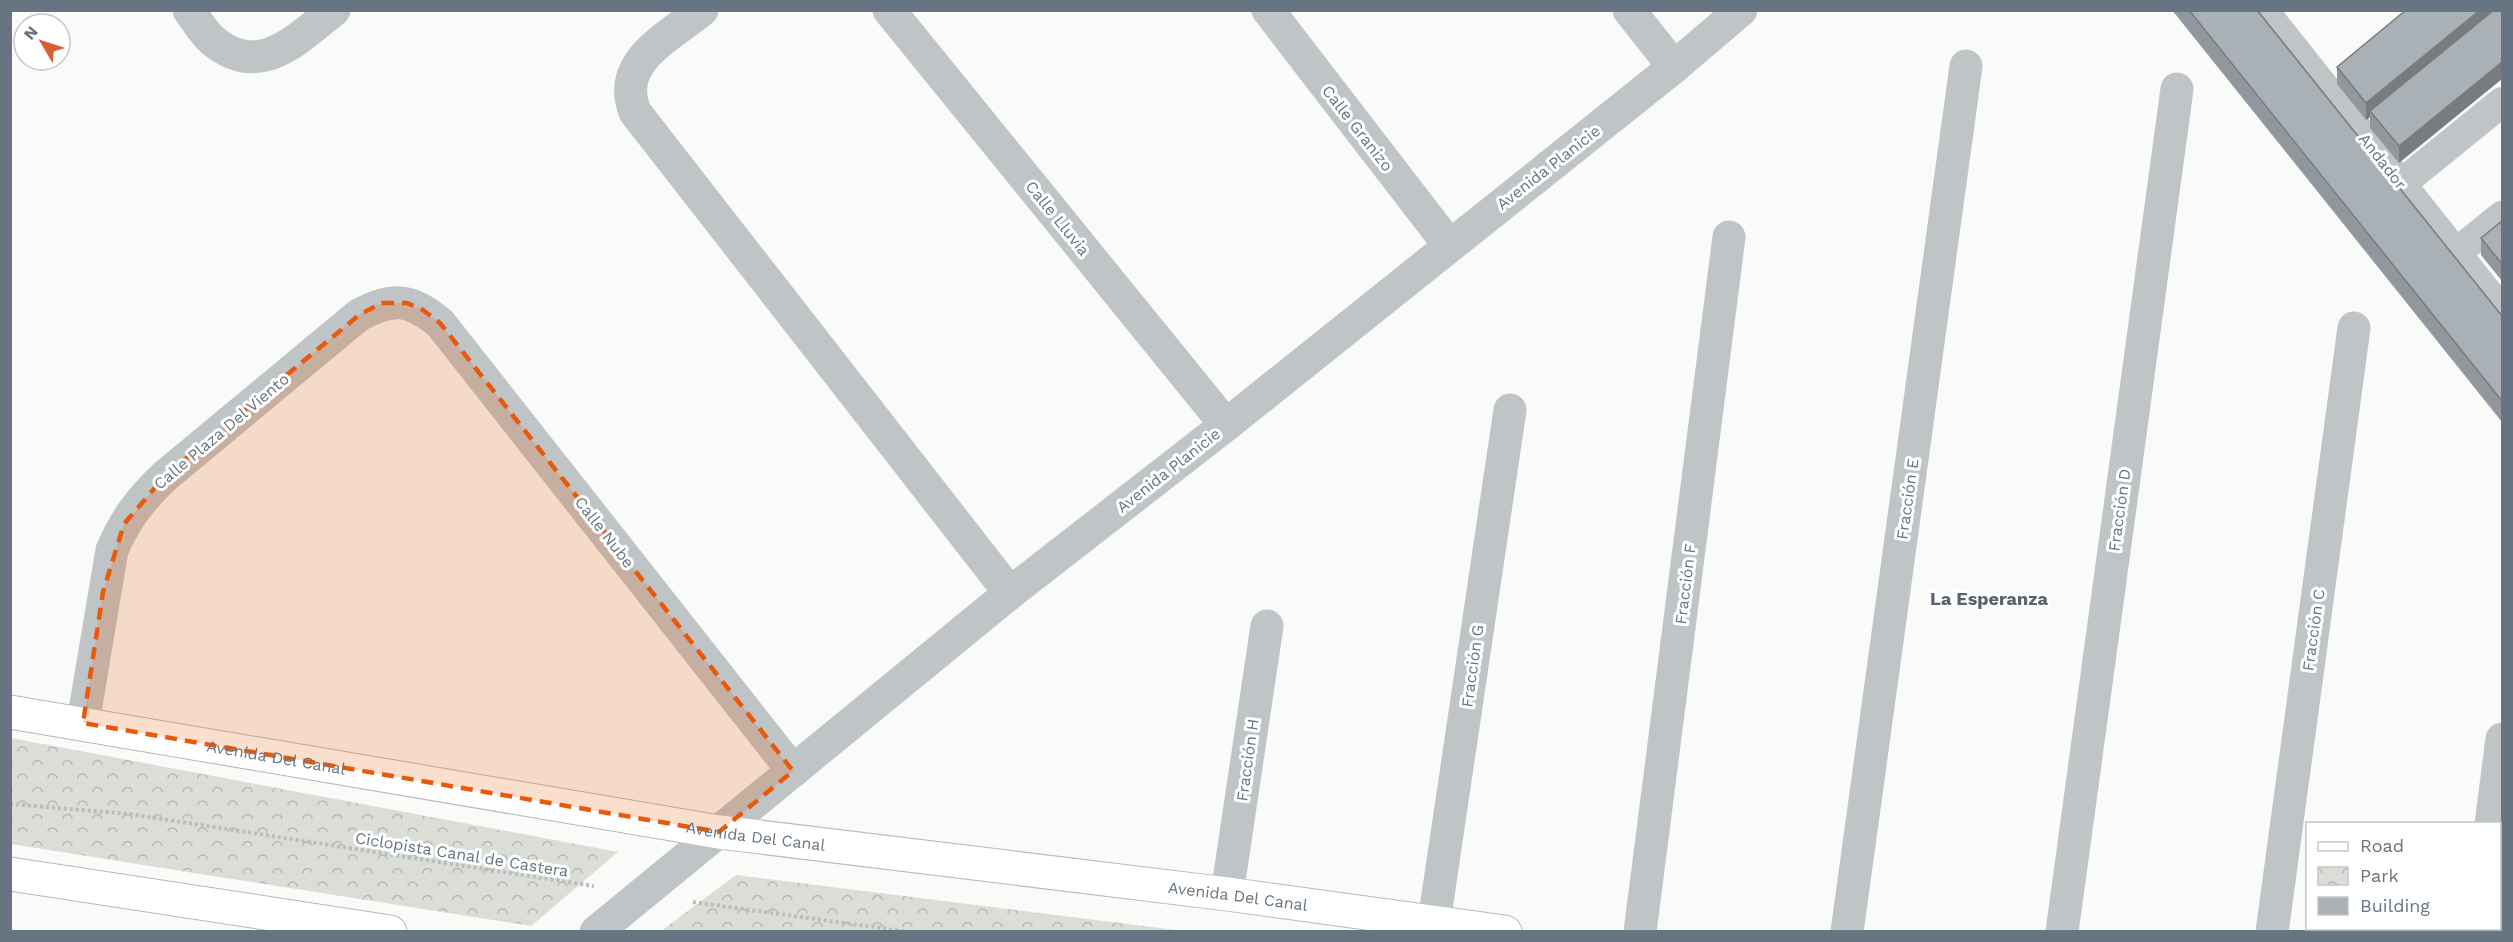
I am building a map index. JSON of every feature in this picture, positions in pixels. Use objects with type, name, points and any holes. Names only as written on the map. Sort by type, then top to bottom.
[{"type":"main road","name":"Avenida Del Canal","points":[[10,712],[719,832],[1227,894],[1505,932]]},
{"type":"main road","points":[[10,874],[390,932]]},
{"type":"street","points":[[189,10],[211,39],[228,51],[246,57],[262,57],[281,51],[334,10]]},
{"type":"street","points":[[702,10],[645,56],[634,71],[630,85],[630,98],[635,112],[1010,593]]},
{"type":"street","name":"Calle Lluvia","points":[[889,10],[1226,424]]},
{"type":"street","name":"Calle Granizo","points":[[1268,10],[1449,245]]},
{"type":"street","points":[[1629,10],[1674,67]]},
{"type":"street","name":"Avenida Planicie","points":[[596,932],[1010,593],[1674,67],[1741,10]]},
{"type":"street","name":"Andador","points":[[2263,10],[2328,74],[2401,184],[2502,311]]},
{"type":"street","name":"Fracción E","points":[[1847,932],[1966,66]]},
{"type":"street","name":"Fracción D","points":[[2062,932],[2177,89]]},
{"type":"street","points":[[2401,184],[2502,102]]},
{"type":"street","points":[[2456,253],[2502,216]]},
{"type":"street","name":"Fracción F","points":[[1640,932],[1730,237]]},
{"type":"street","name":"Calle Plaza Del Viento","points":[[82,723],[112,550],[123,524],[141,499],[165,476],[359,315],[382,303],[407,303]]},
{"type":"street","name":"Calle Nube","points":[[407,303],[423,310],[440,323],[794,771]]},
{"type":"street","name":"Fracción C","points":[[2272,932],[2355,328]]},
{"type":"street","name":"Fracción G","points":[[1434,922],[1510,410]]},
{"type":"street","name":"Fracción H","points":[[1227,894],[1267,626]]},
{"type":"street","points":[[2491,822],[2502,739]]},
{"type":"path","name":"Ciclopista Canal de Castera","points":[[10,804],[130,814],[642,894],[909,932]]},
{"type":"highlighted area","points":[[382,303],[407,303],[423,310],[440,323],[793,771],[719,832],[83,723],[103,592],[124,524],[165,476],[359,315]]},
{"type":"green space","points":[[11,738],[618,852],[531,926],[11,844]]},
{"type":"green space","points":[[736,875],[1183,931],[661,931]]},
{"type":"building","points":[[2189,10],[2257,10],[2502,316],[2502,401]]},
{"type":"building","points":[[2406,10],[2480,10],[2366,103],[2337,67]]},
{"type":"building","points":[[2494,10],[2502,10],[2502,62],[2399,146],[2370,111]]},
{"type":"building","points":[[2502,221],[2502,264],[2481,238]]},
{"type":"district","name":"La Esperanza","points":[[1989,599]]}]
